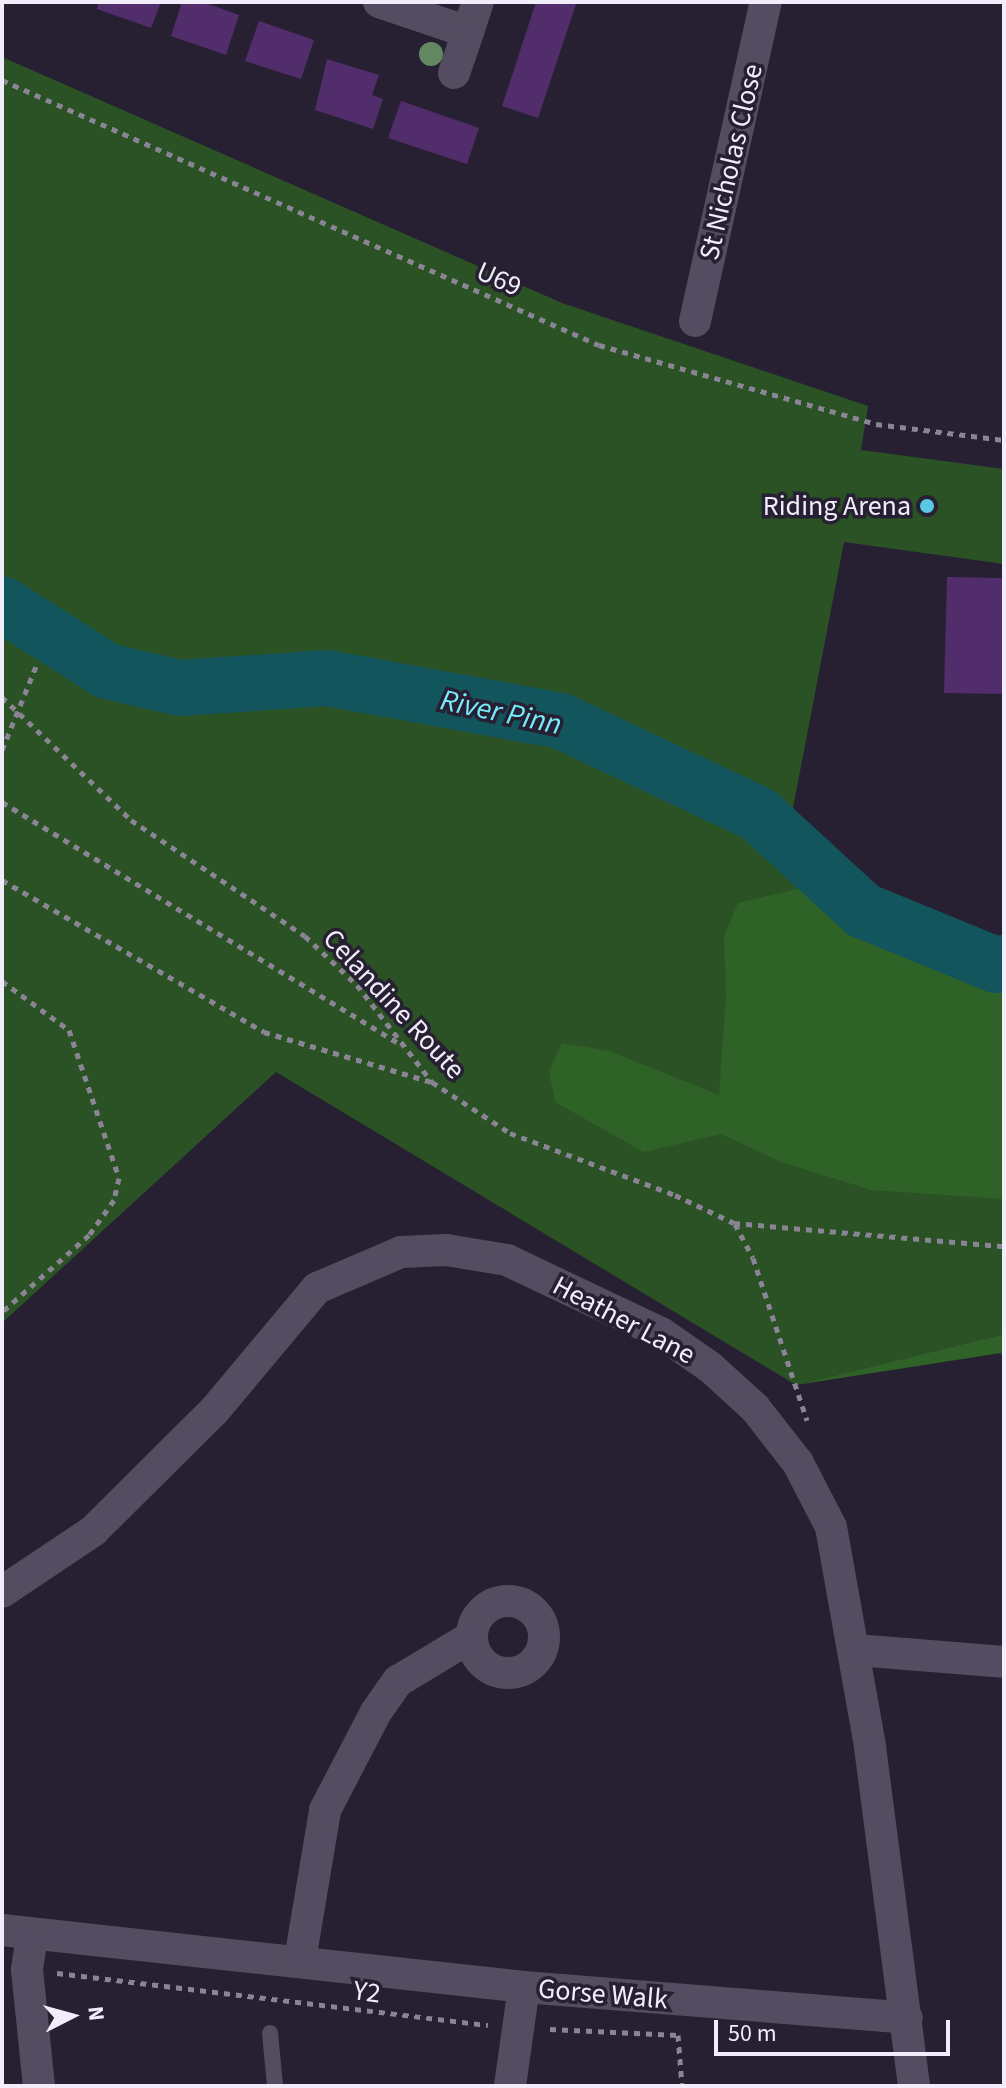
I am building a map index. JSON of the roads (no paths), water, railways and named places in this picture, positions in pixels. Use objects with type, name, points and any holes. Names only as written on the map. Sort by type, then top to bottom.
[{"type":"street","points":[[379,2],[468,32]]},
{"type":"street","points":[[454,73],[478,2]]},
{"type":"street","name":"St Nicholas Close","points":[[695,321],[766,2]]},
{"type":"street","name":"Heather Lane","points":[[2,1592],[93,1531],[214,1411],[317,1288],[401,1252],[446,1250],[507,1260],[661,1333],[710,1367],[755,1408],[818,1494],[831,1527],[856,1650],[914,2086]]},
{"type":"street","points":[[300,1960],[325,1810],[376,1712],[398,1681],[471,1637]]},
{"type":"street","points":[[856,1650],[1004,1662]]},
{"type":"street","points":[[17,1933],[27,1970],[39,2086]]},
{"type":"street","name":"Gorse Walk","points":[[17,1933],[300,1960],[524,1987],[907,2018]]},
{"type":"street","points":[[510,2086],[524,1987]]},
{"type":"lane","points":[[270,2033],[275,2086]]},
{"type":"waterway","name":"River Pinn","points":[[2,604],[107,671],[180,688],[327,678],[561,721],[758,814],[864,911],[996,965],[1004,963]]},
{"type":"place","name":"Riding Arena","points":[[927,506]]}]
